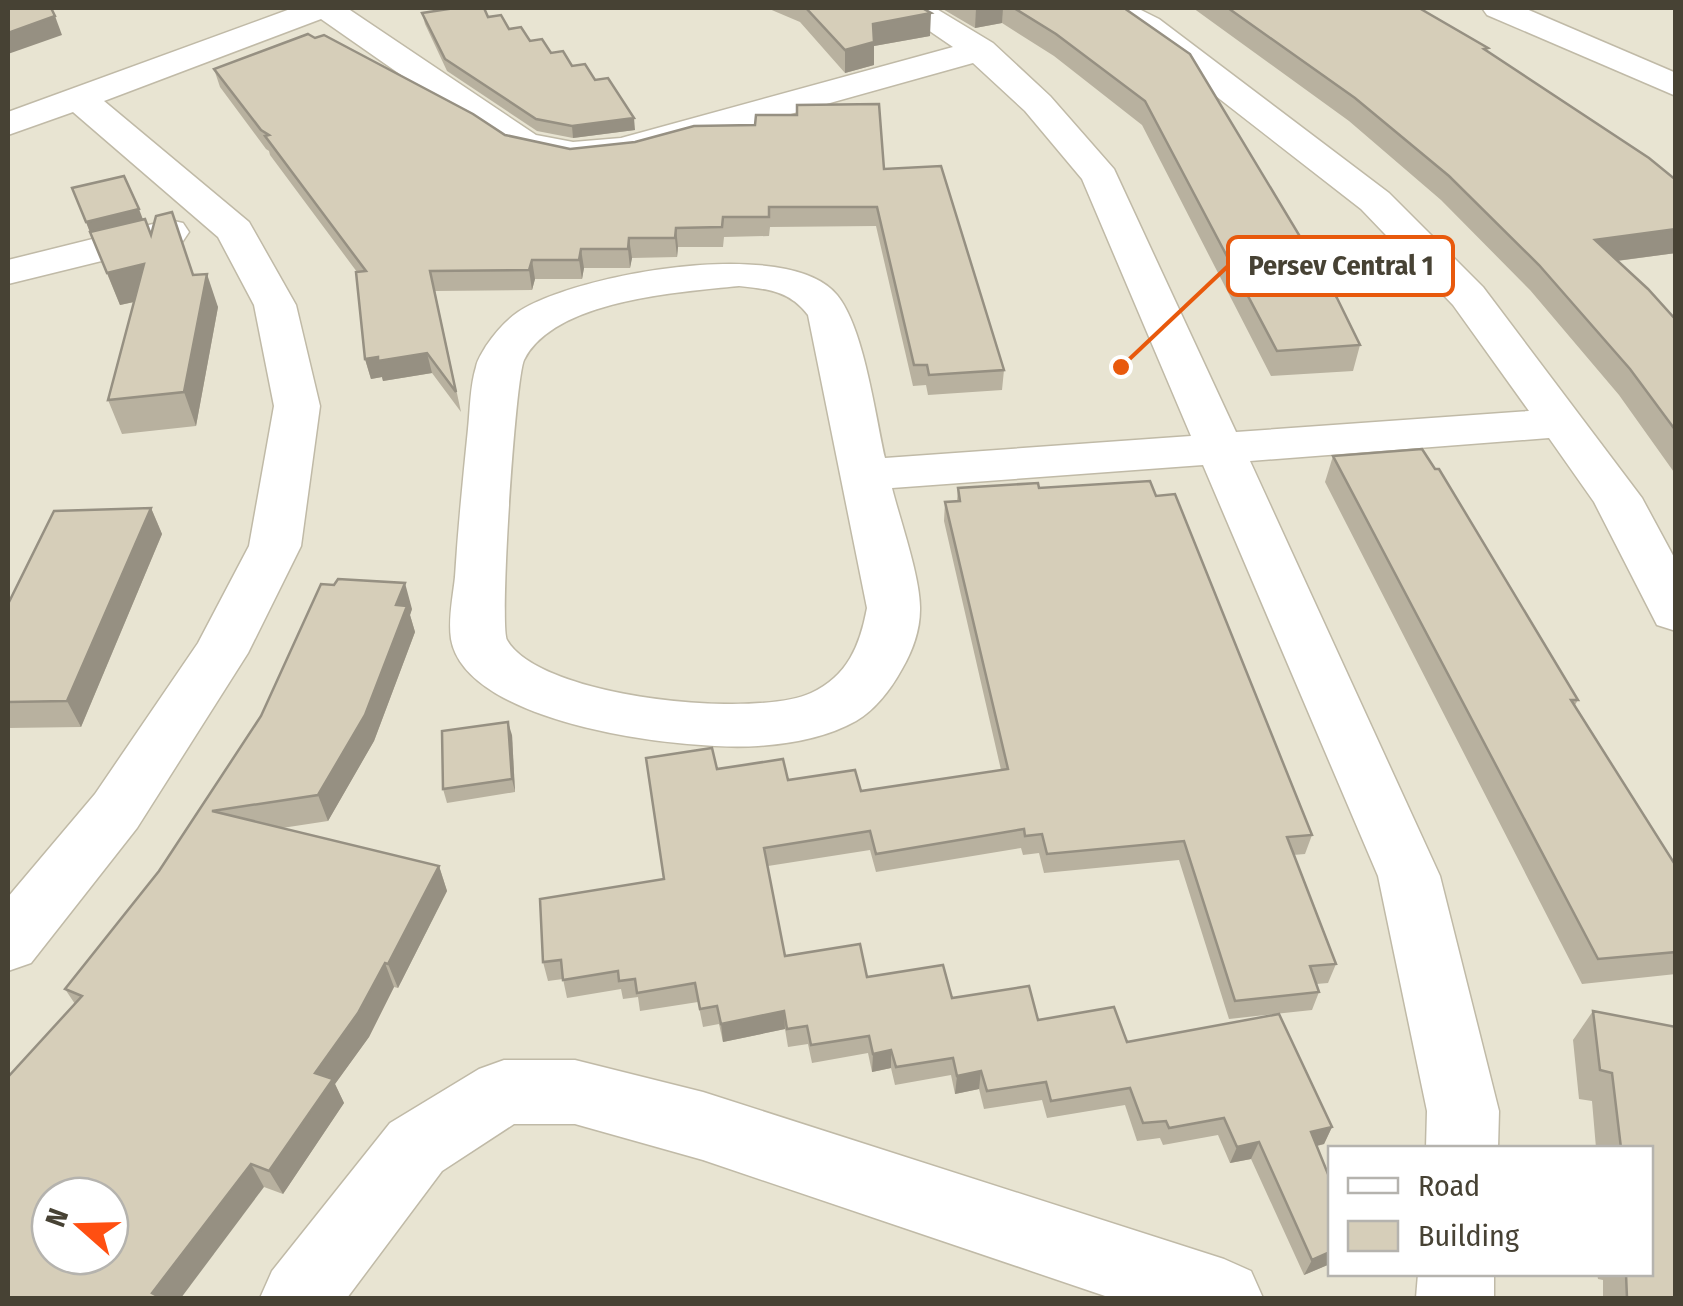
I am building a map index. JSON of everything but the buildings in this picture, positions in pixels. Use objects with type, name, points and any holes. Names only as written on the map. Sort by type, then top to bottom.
[{"type":"street","points":[[8,124],[324,8],[523,143],[554,154],[582,156],[624,149],[981,50]]},
{"type":"street","points":[[912,8],[981,50],[1039,101],[1100,178],[1409,876],[1463,1110],[1462,1146]]},
{"type":"street","points":[[1498,8],[1676,86]]},
{"type":"street","points":[[1130,13],[1375,202],[1468,296],[1616,498],[1676,612]]},
{"type":"street","points":[[8,943],[116,812],[220,653],[275,546],[296,406],[275,305],[235,231],[78,98]]},
{"type":"street","points":[[8,272],[221,219]]},
{"type":"street","points":[[738,273],[788,279],[817,294],[830,316],[862,476],[894,608],[889,642],[874,675],[831,710],[771,724],[676,722],[576,707],[526,689],[494,668],[478,643],[484,493],[498,366],[519,333],[538,318],[692,276],[738,273]]},
{"type":"street","points":[[862,476],[1561,423]]},
{"type":"street","points":[[299,1298],[416,1147],[504,1092],[575,1092],[704,1126],[1224,1298]]},
{"type":"shaded area","points":[[8,8],[1675,8],[1675,1298],[8,1298]]},
{"type":"place","name":"Persev Central 1","points":[[1121,367]]}]
